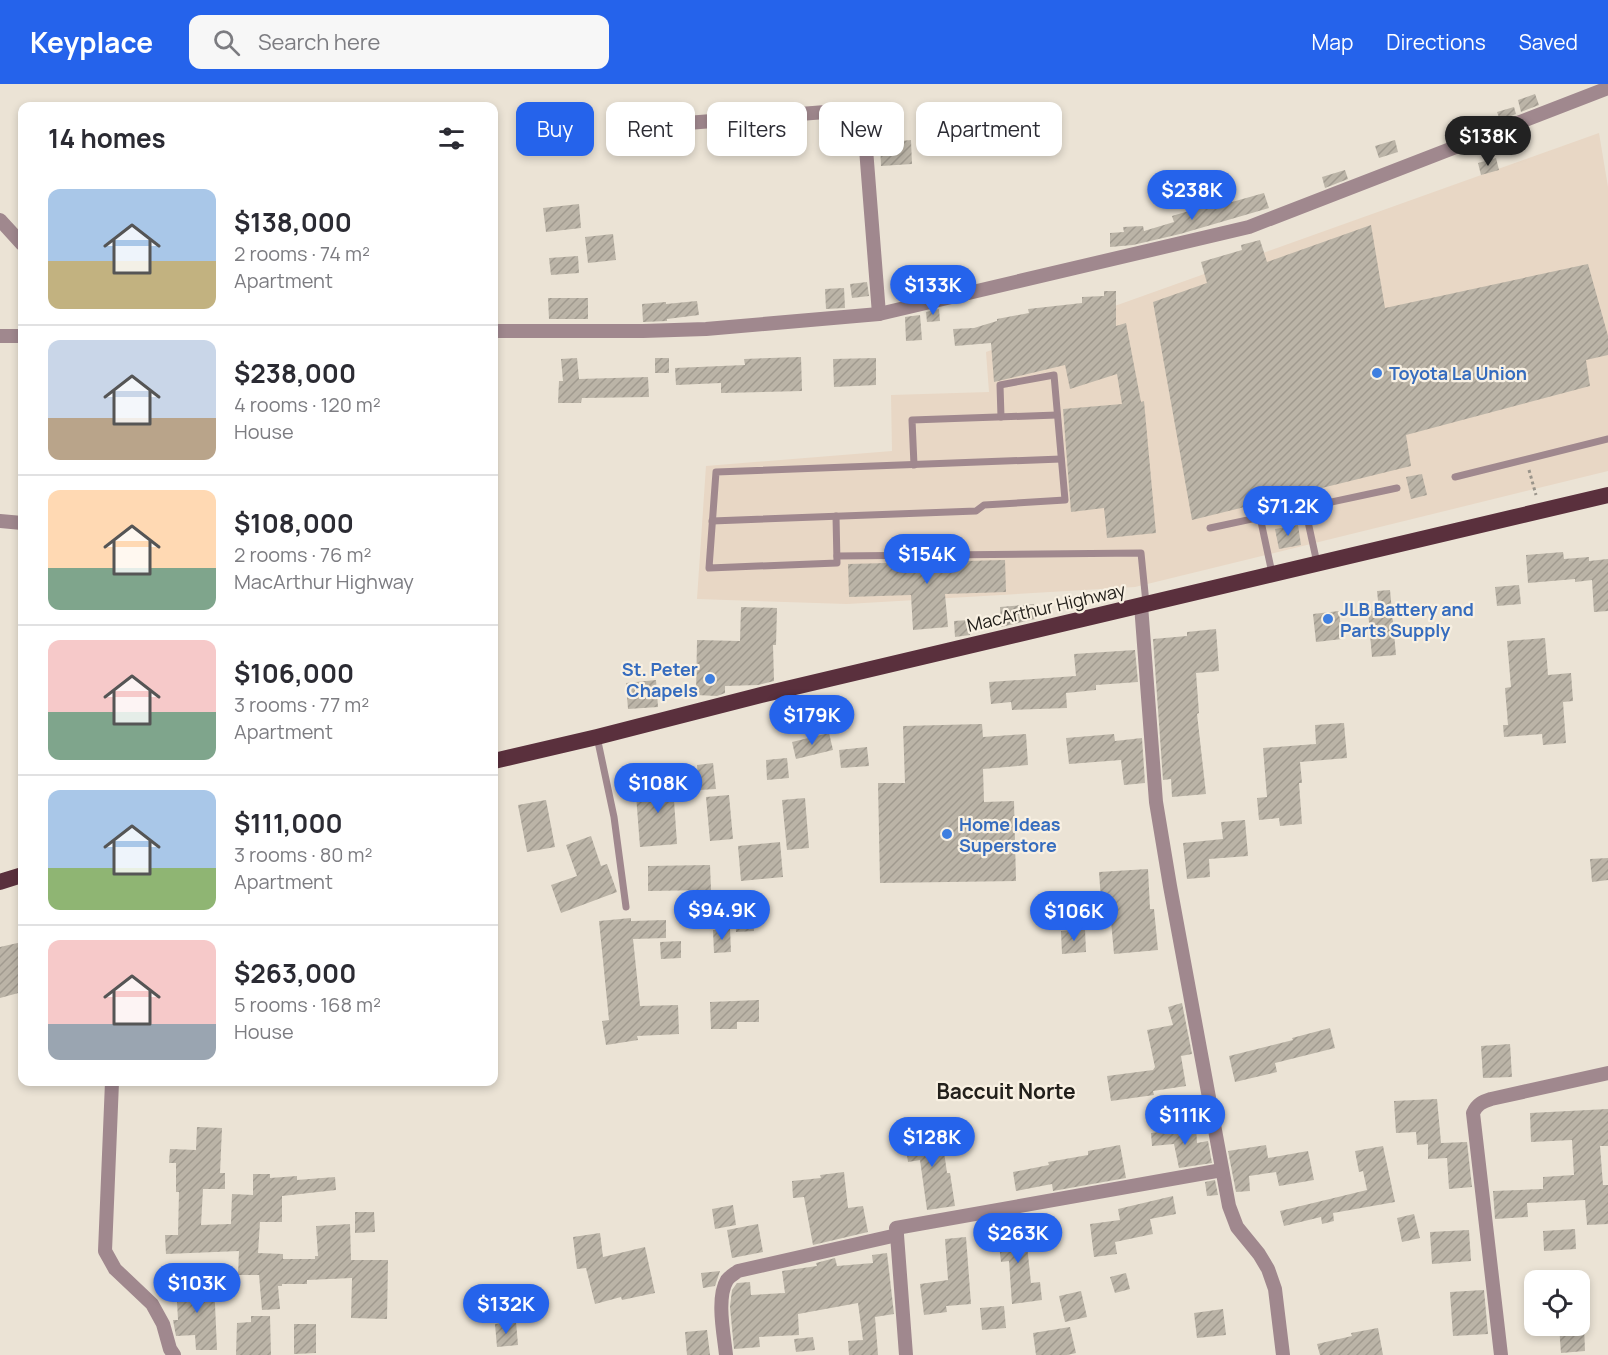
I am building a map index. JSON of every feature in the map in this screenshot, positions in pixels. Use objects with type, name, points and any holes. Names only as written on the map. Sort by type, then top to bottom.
[{"type":"highway","name":"MacArthur Highway","points":[[498,760],[761,695],[1608,495]]},
{"type":"highway","points":[[0,882],[18,876]]},
{"type":"street","points":[[498,331],[632,332],[706,329],[879,314],[1249,227],[1608,88]]},
{"type":"street","points":[[695,122],[838,111],[858,122],[865,136],[879,314]]},
{"type":"street","points":[[0,220],[18,240]]},
{"type":"street","points":[[0,336],[18,336]]},
{"type":"street","points":[[0,521],[18,523]]},
{"type":"street","points":[[1143,604],[1156,802],[1222,1170],[1229,1206],[1237,1227],[1265,1262],[1275,1289],[1283,1355]]},
{"type":"street","points":[[1501,1355],[1473,1113],[1476,1106],[1491,1098],[1608,1073]]},
{"type":"street","points":[[112,1086],[105,1251],[115,1269],[152,1304],[163,1324],[174,1355]]},
{"type":"street","points":[[906,1355],[896,1228],[1222,1170]]},
{"type":"street","points":[[726,1355],[722,1312],[723,1289],[728,1279],[738,1271],[897,1235]]},
{"type":"lane","points":[[712,521],[976,511],[984,505],[1065,500],[1054,375],[1000,385],[1001,417]]},
{"type":"lane","points":[[914,465],[912,420],[1057,415]]},
{"type":"lane","points":[[1455,477],[1608,439]]},
{"type":"lane","points":[[836,516],[837,563],[709,568],[716,472],[1061,459]]},
{"type":"lane","points":[[1210,528],[1397,488]]},
{"type":"lane","points":[[1305,508],[1317,563]]},
{"type":"lane","points":[[1260,517],[1273,575]]},
{"type":"lane","points":[[837,556],[1141,553],[1143,604]]},
{"type":"lane","points":[[597,737],[614,817],[626,907]]},
{"type":"shaded area","name":"Toyota La Union","points":[[1599,133],[1608,187],[1608,471],[1135,587],[847,604],[697,599],[706,466],[892,451],[891,395],[989,392],[986,352]]},
{"type":"building","points":[[1535,94],[1539,105],[1521,112],[1518,100]]},
{"type":"building","points":[[1514,107],[1516,114],[1500,120],[1497,112]]},
{"type":"building","points":[[911,140],[912,164],[881,166],[881,156],[904,156],[904,141]]},
{"type":"building","points":[[1395,140],[1398,152],[1379,158],[1375,146]]},
{"type":"building","points":[[1496,158],[1499,170],[1481,175],[1478,163]]},
{"type":"building","points":[[1345,170],[1348,179],[1325,188],[1322,177]]},
{"type":"building","points":[[1264,193],[1269,208],[1180,234],[1133,245],[1110,247],[1110,233],[1124,232],[1123,227],[1143,226],[1144,231],[1174,222],[1172,216],[1216,203],[1215,201],[1230,197],[1232,202]]},
{"type":"building","points":[[579,204],[581,228],[546,232],[543,208]]},
{"type":"building","name":"Toyota La Union","points":[[1371,225],[1385,308],[1588,264],[1608,336],[1608,355],[1586,360],[1590,386],[1406,435],[1411,466],[1192,520],[1153,302],[1207,283],[1201,262],[1242,250],[1241,245],[1260,240],[1267,262]]},
{"type":"building","points":[[613,234],[616,260],[588,263],[585,237]]},
{"type":"building","points":[[578,256],[579,273],[551,275],[549,258]]},
{"type":"building","points":[[938,273],[938,276],[966,274],[966,284],[925,294],[925,289],[922,290],[921,274]]},
{"type":"building","points":[[867,282],[869,296],[852,298],[850,284]]},
{"type":"building","points":[[844,288],[845,308],[826,309],[825,289]]},
{"type":"building","points":[[1104,291],[1116,291],[1116,326],[1126,323],[1141,402],[1144,401],[1156,533],[1107,538],[1104,508],[1071,512],[1063,409],[1122,404],[1117,374],[1070,389],[1065,365],[994,382],[991,343],[955,346],[953,329],[974,328],[997,321],[997,319],[1029,313],[1028,309],[1082,303],[1082,297],[1104,296]]},
{"type":"building","points":[[548,298],[588,298],[588,319],[549,319]]},
{"type":"building","points":[[697,301],[699,315],[667,319],[667,321],[643,322],[642,304]]},
{"type":"building","points":[[939,309],[940,321],[927,322],[926,312]]},
{"type":"building","points":[[920,315],[922,340],[906,341],[905,317]]},
{"type":"building","points":[[801,357],[802,391],[721,393],[721,383],[676,385],[675,368],[745,365],[744,359]]},
{"type":"building","points":[[577,358],[579,379],[648,377],[649,397],[582,398],[581,403],[558,403],[559,381],[563,381],[561,359]]},
{"type":"building","points":[[655,358],[669,358],[669,373],[655,373]]},
{"type":"building","points":[[876,358],[876,385],[834,387],[833,359]]},
{"type":"building","points":[[1422,474],[1427,495],[1411,499],[1406,477]]},
{"type":"building","points":[[1298,525],[1301,545],[1279,549],[1275,529]]},
{"type":"building","points":[[1563,552],[1564,559],[1589,557],[1589,561],[1608,559],[1608,611],[1594,612],[1592,580],[1528,583],[1526,555]]},
{"type":"building","points":[[1005,560],[1006,592],[945,594],[948,627],[913,630],[911,595],[849,597],[848,564]]},
{"type":"building","points":[[1519,585],[1521,604],[1497,606],[1495,587]]},
{"type":"building","points":[[1390,590],[1396,655],[1372,657],[1368,611],[1379,610],[1377,591]]},
{"type":"building","points":[[1034,604],[1035,619],[1001,627],[1000,607]]},
{"type":"building","points":[[741,607],[777,608],[776,645],[773,645],[774,681],[758,685],[725,686],[725,693],[717,696],[696,695],[697,640],[740,641]]},
{"type":"building","points":[[1339,611],[1342,639],[1316,642],[1313,614]]},
{"type":"building","points":[[969,620],[970,635],[955,637],[954,621]]},
{"type":"building","points":[[1216,629],[1219,671],[1196,673],[1199,713],[1197,714],[1206,794],[1172,797],[1171,779],[1163,780],[1153,639],[1187,636],[1187,632]]},
{"type":"building","points":[[1545,638],[1548,675],[1571,673],[1573,701],[1563,702],[1566,743],[1543,745],[1542,734],[1504,737],[1503,725],[1508,725],[1505,688],[1511,687],[1507,641]]},
{"type":"building","points":[[1135,650],[1138,682],[1096,685],[1096,690],[1066,693],[1067,708],[1012,710],[1011,702],[991,704],[989,682],[1076,676],[1074,654]]},
{"type":"building","points":[[656,680],[658,707],[628,709],[626,683]]},
{"type":"building","points":[[1344,723],[1347,758],[1300,762],[1302,824],[1280,826],[1279,818],[1259,820],[1257,798],[1267,797],[1263,748],[1316,744],[1315,725]]},
{"type":"building","name":"Home Ideas Superstore","points":[[982,724],[983,737],[1026,734],[1028,765],[983,769],[984,802],[1014,801],[1016,881],[880,883],[878,783],[905,783],[903,726]]},
{"type":"building","points":[[829,733],[833,750],[796,759],[792,742]]},
{"type":"building","points":[[1114,734],[1115,741],[1142,738],[1145,783],[1124,785],[1121,760],[1069,764],[1066,738]]},
{"type":"building","points":[[867,747],[869,766],[841,768],[839,750]]},
{"type":"building","points":[[787,758],[789,778],[767,780],[766,760]]},
{"type":"building","points":[[713,763],[716,789],[699,790],[697,765]]},
{"type":"building","points":[[672,771],[677,844],[640,847],[636,795],[658,793],[656,772]]},
{"type":"building","points":[[729,795],[733,839],[710,841],[706,797]]},
{"type":"building","points":[[805,798],[809,848],[787,850],[782,800]]},
{"type":"building","points":[[546,800],[555,847],[527,852],[518,805]]},
{"type":"building","points":[[1245,820],[1248,856],[1209,859],[1210,877],[1187,879],[1183,843],[1223,839],[1221,822]]},
{"type":"building","points":[[591,836],[601,866],[607,864],[617,892],[561,913],[551,885],[577,876],[566,845]]},
{"type":"building","points":[[780,842],[783,877],[741,881],[738,846]]},
{"type":"building","points":[[1608,858],[1608,880],[1592,882],[1590,859]]},
{"type":"building","points":[[710,865],[711,890],[648,891],[648,866]]},
{"type":"building","points":[[1148,869],[1150,909],[1154,909],[1158,950],[1114,954],[1109,899],[1101,900],[1099,872]]},
{"type":"building","points":[[753,910],[754,931],[736,932],[735,911]]},
{"type":"building","points":[[631,918],[631,921],[666,920],[666,938],[633,939],[640,1006],[678,1005],[679,1034],[637,1036],[638,1040],[606,1045],[602,1021],[609,1020],[599,921]]},
{"type":"building","points":[[730,929],[731,952],[714,953],[713,930]]},
{"type":"building","points":[[1085,929],[1086,952],[1062,954],[1061,931]]},
{"type":"building","points":[[681,941],[681,958],[661,959],[660,942]]},
{"type":"building","points":[[18,943],[18,993],[0,998],[0,947]]},
{"type":"building","points":[[759,1000],[759,1022],[737,1022],[737,1029],[711,1029],[710,1002]]},
{"type":"building","points":[[1182,1003],[1192,1054],[1181,1056],[1186,1086],[1153,1091],[1154,1095],[1111,1101],[1107,1076],[1153,1070],[1155,1067],[1147,1030],[1173,1025],[1168,1007]]},
{"type":"building","points":[[1330,1028],[1335,1048],[1275,1063],[1277,1072],[1235,1082],[1229,1056]]},
{"type":"building","points":[[1510,1044],[1512,1077],[1483,1078],[1481,1046]]},
{"type":"building","points":[[1437,1099],[1441,1143],[1467,1142],[1472,1187],[1449,1189],[1447,1158],[1428,1159],[1428,1144],[1417,1145],[1416,1132],[1396,1133],[1394,1101]]},
{"type":"building","points":[[1608,1109],[1608,1146],[1600,1146],[1603,1185],[1608,1185],[1608,1224],[1587,1225],[1585,1200],[1527,1203],[1528,1217],[1495,1219],[1493,1191],[1543,1189],[1543,1177],[1574,1175],[1572,1140],[1531,1142],[1530,1113]]},
{"type":"building","points":[[1196,1126],[1197,1143],[1208,1141],[1212,1163],[1179,1168],[1174,1144],[1152,1146],[1151,1133]]},
{"type":"building","points":[[197,1127],[222,1128],[220,1173],[225,1173],[225,1189],[203,1189],[201,1225],[231,1224],[232,1194],[253,1195],[253,1174],[270,1174],[270,1178],[297,1176],[297,1180],[335,1177],[336,1190],[282,1196],[282,1222],[260,1222],[258,1253],[283,1254],[283,1259],[315,1259],[315,1256],[318,1256],[316,1226],[350,1224],[351,1260],[388,1260],[387,1319],[351,1318],[352,1278],[307,1280],[307,1284],[282,1284],[278,1286],[280,1309],[262,1310],[259,1275],[238,1275],[239,1251],[166,1254],[165,1235],[178,1235],[179,1192],[176,1192],[176,1163],[169,1163],[170,1149],[196,1150]]},
{"type":"building","points":[[941,1130],[947,1173],[950,1173],[955,1206],[927,1210],[920,1160],[908,1162],[904,1135]]},
{"type":"building","points":[[1120,1145],[1126,1178],[1053,1191],[1052,1184],[1016,1191],[1013,1172],[1049,1165],[1048,1162],[1088,1155],[1088,1151]]},
{"type":"building","points":[[1266,1145],[1268,1158],[1308,1151],[1314,1180],[1279,1186],[1276,1172],[1249,1176],[1250,1191],[1236,1192],[1228,1151]]},
{"type":"building","points":[[1383,1146],[1395,1202],[1333,1213],[1334,1221],[1322,1224],[1321,1217],[1284,1226],[1280,1211],[1367,1190],[1363,1171],[1359,1172],[1355,1151]]},
{"type":"building","points":[[844,1172],[848,1208],[863,1206],[868,1232],[813,1245],[804,1197],[793,1198],[792,1181],[821,1178],[820,1175]]},
{"type":"building","points":[[1215,1180],[1218,1195],[1207,1196],[1205,1182]]},
{"type":"building","points":[[1173,1196],[1176,1214],[1150,1219],[1153,1234],[1115,1242],[1117,1254],[1094,1257],[1090,1224],[1120,1220],[1118,1209]]},
{"type":"building","points":[[733,1205],[736,1225],[715,1229],[712,1209]]},
{"type":"building","points":[[355,1212],[374,1212],[375,1232],[355,1233]]},
{"type":"building","points":[[1414,1214],[1420,1238],[1402,1242],[1397,1218]]},
{"type":"building","points":[[758,1224],[763,1252],[732,1258],[727,1230]]},
{"type":"building","points":[[1011,1225],[1012,1228],[1025,1226],[1031,1283],[1040,1282],[1042,1300],[1012,1304],[1009,1261],[1001,1262],[997,1227]]},
{"type":"building","points":[[1575,1229],[1576,1249],[1544,1251],[1543,1231]]},
{"type":"building","points":[[1469,1230],[1471,1261],[1432,1264],[1430,1232]]},
{"type":"building","points":[[600,1233],[603,1257],[645,1247],[655,1293],[622,1300],[621,1297],[595,1304],[586,1268],[577,1269],[573,1237]]},
{"type":"building","points":[[966,1237],[971,1304],[946,1306],[947,1312],[924,1315],[920,1284],[948,1280],[945,1239]]},
{"type":"building","points":[[887,1253],[894,1314],[875,1317],[878,1355],[849,1355],[848,1341],[863,1340],[858,1303],[798,1314],[799,1335],[759,1337],[760,1347],[734,1349],[730,1307],[732,1290],[737,1283],[750,1282],[751,1295],[785,1293],[782,1271],[817,1266],[816,1263],[835,1258],[837,1266],[873,1263],[872,1255]]},
{"type":"building","points":[[720,1271],[715,1286],[703,1288],[701,1273]]},
{"type":"building","points":[[1126,1273],[1130,1289],[1115,1293],[1110,1277]]},
{"type":"building","points":[[214,1281],[217,1350],[196,1350],[195,1335],[176,1336],[173,1320],[178,1320],[176,1283]]},
{"type":"building","points":[[1484,1290],[1488,1334],[1453,1336],[1450,1292]]},
{"type":"building","points":[[1081,1291],[1087,1317],[1065,1322],[1059,1296]]},
{"type":"building","points":[[1004,1306],[1006,1328],[982,1330],[980,1308]]},
{"type":"building","points":[[1223,1309],[1226,1335],[1197,1338],[1194,1313]]},
{"type":"building","points":[[251,1316],[270,1316],[271,1355],[236,1355],[237,1323],[251,1322]]},
{"type":"building","points":[[516,1322],[518,1345],[497,1347],[495,1324]]},
{"type":"building","points":[[294,1324],[316,1324],[316,1353],[294,1354]]},
{"type":"building","points":[[1070,1327],[1076,1353],[1036,1355],[1033,1333]]},
{"type":"building","points":[[1378,1328],[1383,1355],[1320,1355],[1317,1344],[1352,1336],[1351,1333]]},
{"type":"building","points":[[707,1330],[710,1355],[687,1355],[685,1332]]},
{"type":"building","points":[[1560,1336],[1584,1336],[1585,1351],[1561,1353]]},
{"type":"building","points":[[813,1337],[815,1350],[796,1352],[794,1339]]},
{"type":"place","name":"Toyota La Union","points":[[1377,373]]},
{"type":"place","name":"JLB Battery and Parts Supply","points":[[1328,619]]},
{"type":"place","name":"St. Peter Chapels","points":[[710,679]]},
{"type":"place","name":"Home Ideas Superstore","points":[[947,834]]},
{"type":"district","name":"Baccuit Norte","points":[[1006,1091]]}]
